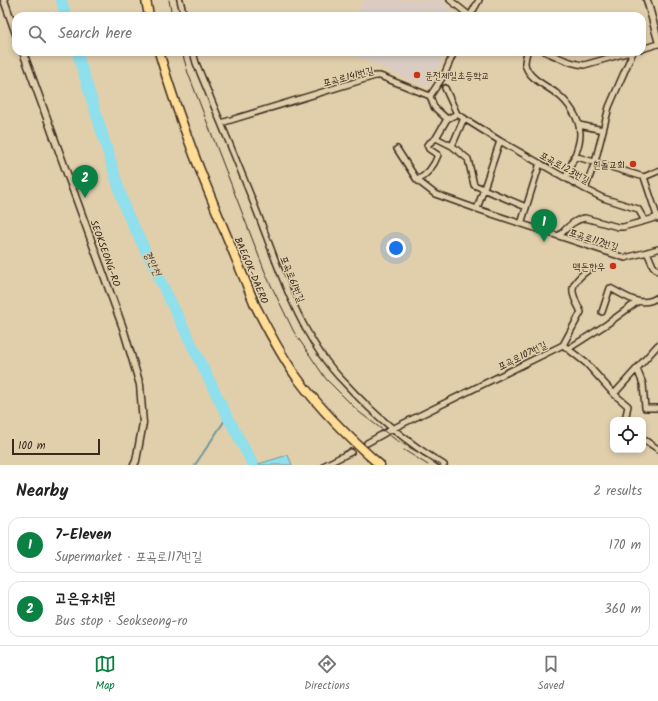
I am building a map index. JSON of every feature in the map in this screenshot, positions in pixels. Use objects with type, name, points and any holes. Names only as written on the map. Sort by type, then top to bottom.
[{"type":"main road","points":[[146,0],[148,12]]},
{"type":"main road","name":"BAEGOK-DAERO","points":[[160,56],[173,98],[188,139],[255,305],[297,378],[347,436],[380,465]]},
{"type":"street","points":[[4,0],[12,23]]},
{"type":"street","points":[[180,0],[183,12]]},
{"type":"street","points":[[450,0],[465,12]]},
{"type":"street","points":[[472,12],[479,0]]},
{"type":"street","points":[[647,0],[658,40]]},
{"type":"street","points":[[646,48],[658,44]]},
{"type":"street","name":"SEOKSEONG-RO","points":[[23,56],[123,328],[140,386],[142,422],[134,465]]},
{"type":"street","name":"포곡로61번길","points":[[194,56],[302,323],[322,356],[360,400],[392,429],[444,465]]},
{"type":"street","points":[[447,119],[434,107],[430,96],[444,75],[452,56]]},
{"type":"street","points":[[526,56],[525,65],[529,73],[566,102],[573,111],[579,125],[580,135],[566,177]]},
{"type":"street","points":[[555,56],[576,64],[584,64],[615,56]]},
{"type":"street","points":[[585,189],[595,162],[609,107],[631,56]]},
{"type":"street","name":"포곡로141번길","points":[[221,123],[375,76],[380,76],[430,96]]},
{"type":"street","points":[[417,180],[426,174],[438,155],[429,149],[427,145],[436,138],[447,119],[457,114],[445,88]]},
{"type":"street","name":"포곡로123번길","points":[[457,114],[500,141],[585,189],[603,198],[638,209],[645,221]]},
{"type":"street","points":[[452,146],[464,118]]},
{"type":"street","points":[[579,125],[603,130]]},
{"type":"street","points":[[436,138],[452,146],[468,159],[474,185],[526,207]]},
{"type":"street","points":[[477,209],[500,141]]},
{"type":"street","name":"포곡로117번길","points":[[397,149],[417,180],[435,194],[625,258],[658,249]]},
{"type":"street","points":[[574,156],[644,177],[658,171]]},
{"type":"street","points":[[521,224],[540,163]]},
{"type":"street","points":[[559,236],[570,224],[584,218],[623,227],[658,218],[644,177]]},
{"type":"street","points":[[647,252],[653,266],[658,271]]},
{"type":"street","points":[[563,345],[581,312],[573,297],[572,291],[574,283],[578,277],[588,270]]},
{"type":"street","points":[[602,312],[610,288],[637,302],[647,302],[658,297]]},
{"type":"street","points":[[568,349],[607,324],[637,302]]},
{"type":"street","name":"포곡로107번길","points":[[367,443],[392,429],[563,345],[594,370],[614,394],[628,406],[626,417]]},
{"type":"street","points":[[614,394],[658,345]]},
{"type":"street","points":[[637,369],[643,384],[645,408],[658,408]]},
{"type":"street","points":[[646,441],[658,449]]},
{"type":"street","points":[[325,465],[351,452]]},
{"type":"shaded area","points":[[362,0],[441,0],[454,12],[358,12]]},
{"type":"shaded area","name":"둔전제일초등학교","points":[[355,56],[443,56],[432,84],[423,85]]},
{"type":"water","points":[[288,455],[292,465],[255,465]]},
{"type":"waterway","name":"경안천","points":[[61,0],[65,12]]},
{"type":"waterway","name":"경안천","points":[[78,56],[126,211],[223,408],[253,465]]},
{"type":"waterway","points":[[195,465],[227,417]]},
{"type":"tram line","points":[[169,0],[171,12]]},
{"type":"tram line","points":[[183,56],[188,73],[267,277],[294,332],[326,379],[359,412],[396,440],[441,465]]},
{"type":"tram line","points":[[404,450],[428,465]]},
{"type":"place","name":"둔전제일초등학교","points":[[417,75]]},
{"type":"place","name":"흰돌교회","points":[[633,164]]},
{"type":"place","name":"고은유치원","points":[[85,198]]},
{"type":"place","name":"7-Eleven","points":[[544,242]]},
{"type":"place","name":"맥돈한우","points":[[613,266]]}]
